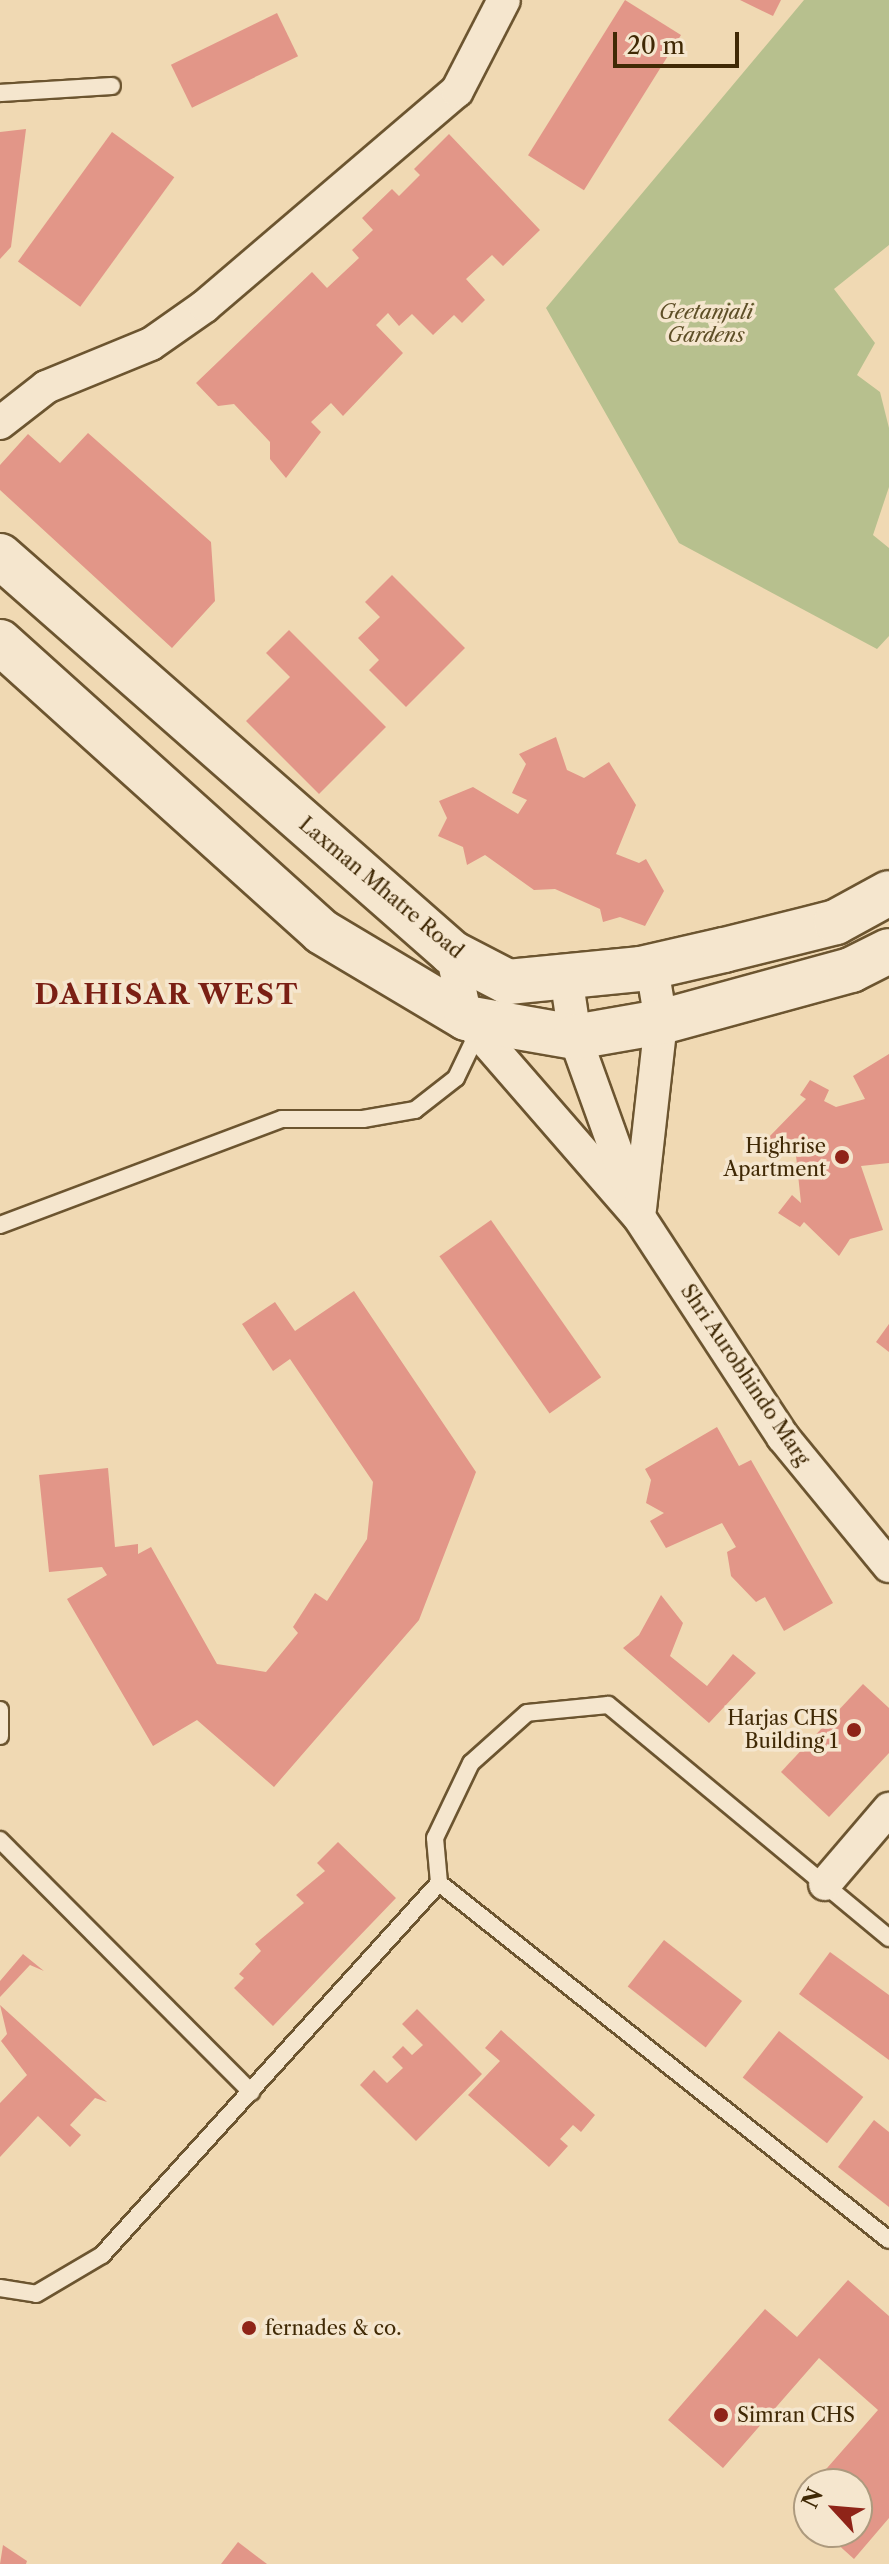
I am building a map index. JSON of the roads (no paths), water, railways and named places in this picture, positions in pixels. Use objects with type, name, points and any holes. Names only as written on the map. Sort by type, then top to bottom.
[{"type":"main road","name":"Laxman Mhatre Road","points":[[0,556],[452,953],[508,982],[652,967],[836,922],[889,893]]},
{"type":"main road","points":[[0,642],[322,932],[472,1025],[575,1037],[661,1022],[851,970],[889,951]]},
{"type":"street","points":[[0,423],[46,387],[151,344],[205,306],[457,91],[504,0]]},
{"type":"street","name":"Shri Aurobhindo Marg","points":[[452,953],[472,1025],[639,1217],[783,1437],[889,1566]]},
{"type":"street","points":[[639,1217],[661,1022],[652,967]]},
{"type":"street","name":"Shri Aurobhindo Marg","points":[[566,976],[575,1037],[639,1217]]},
{"type":"street","points":[[825,1884],[889,1809]]},
{"type":"lane","points":[[0,93],[112,86]]},
{"type":"lane","points":[[0,1225],[282,1119],[363,1119],[415,1110],[456,1078],[472,1025]]},
{"type":"lane","points":[[889,1938],[608,1705],[527,1713],[471,1763],[435,1838],[439,1883],[889,2240]]},
{"type":"lane","points":[[0,1710],[0,1736]]},
{"type":"lane","points":[[0,1840],[251,2092]]},
{"type":"lane","points":[[0,2288],[36,2294],[102,2255],[439,1883]]},
{"type":"place","name":"Highrise Apartment","points":[[842,1157]]},
{"type":"place","name":"Harjas CHS Building 1","points":[[854,1730]]},
{"type":"place","name":"fernades & co.","points":[[249,2328]]},
{"type":"place","name":"Simran CHS","points":[[721,2415]]},
{"type":"district","name":"DAHISAR WEST","points":[[167,994]]},
{"type":"park label","name":"Geetanjali Gardens","points":[[706,324]]}]
